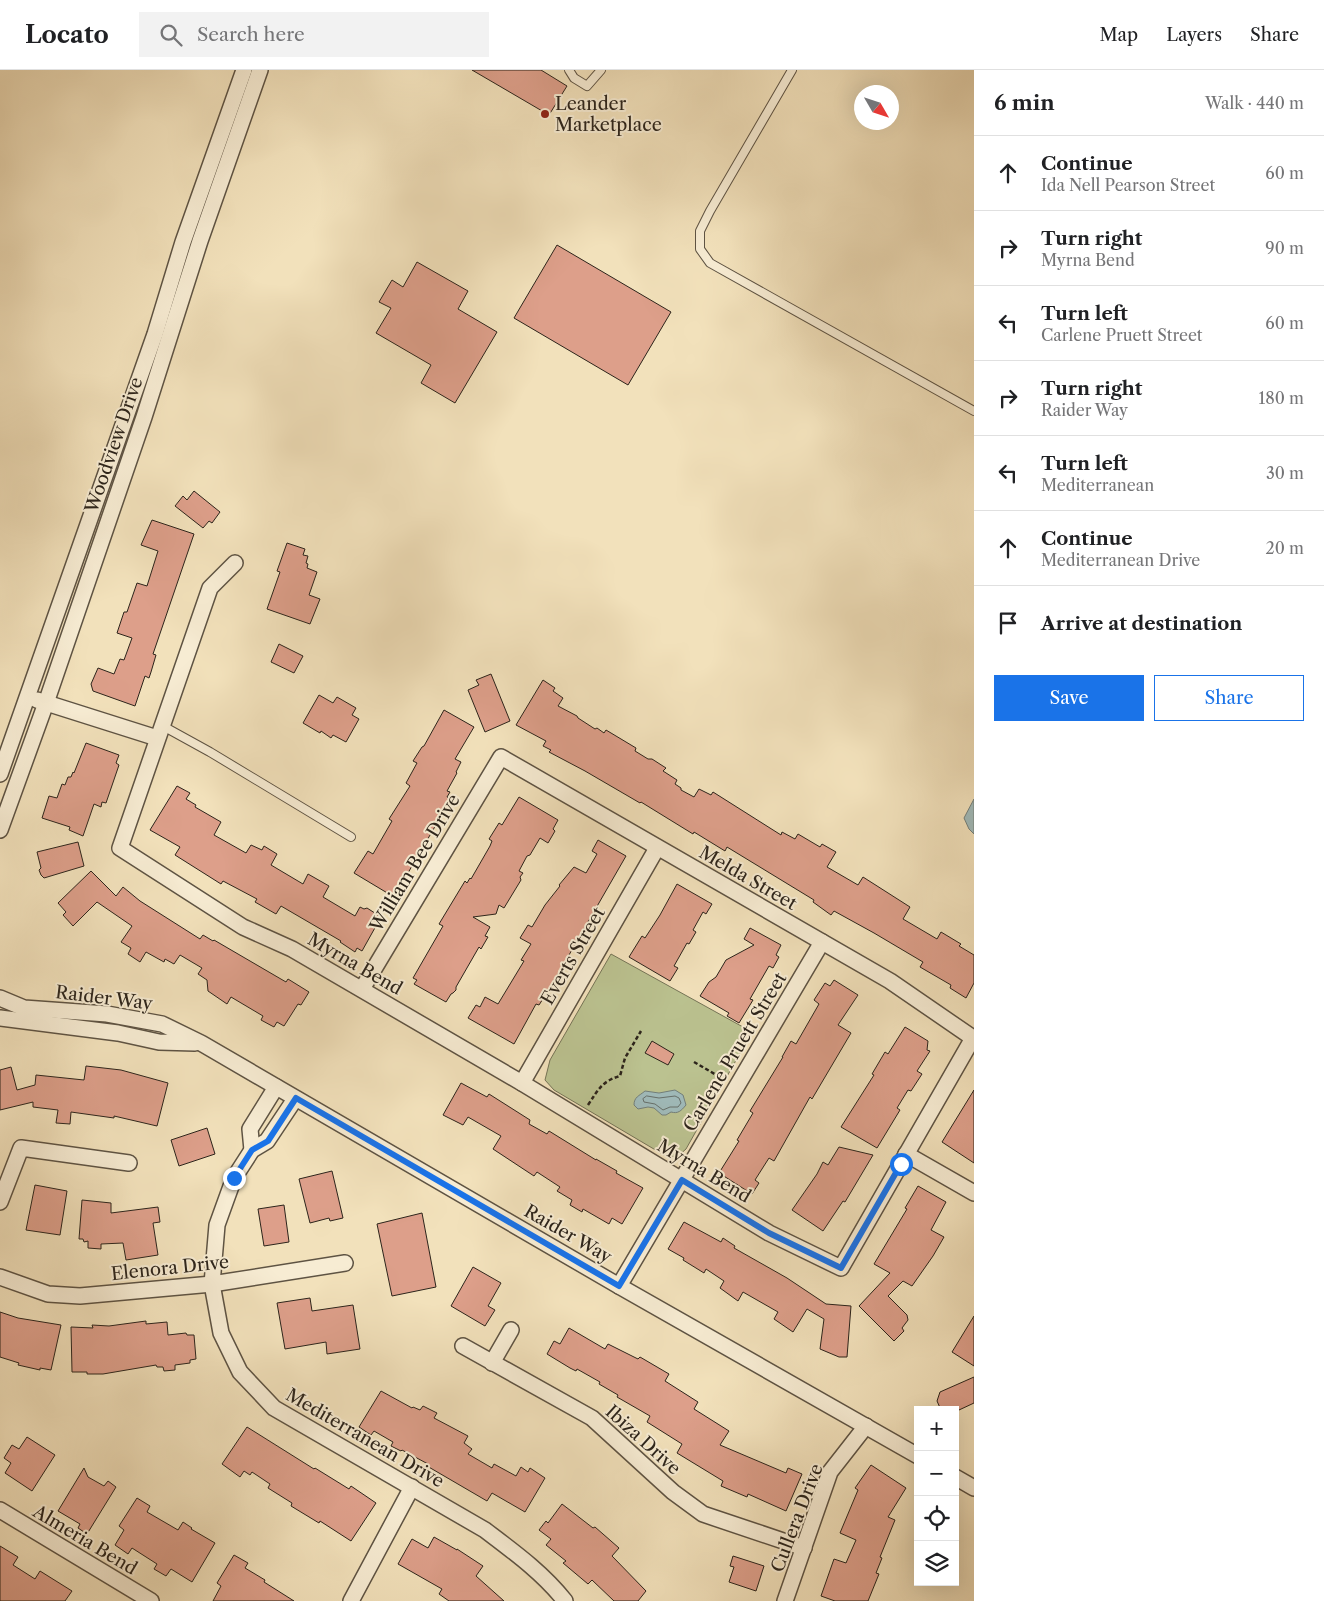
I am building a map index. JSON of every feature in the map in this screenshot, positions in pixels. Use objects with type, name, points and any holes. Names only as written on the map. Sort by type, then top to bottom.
[{"type":"street","name":"Woodview Drive","points":[[209,192],[244,70]]},
{"type":"street","name":"Woodview Drive","points":[[0,830],[46,704],[144,417],[203,209],[260,70]]},
{"type":"street","name":"Woodview Drive","points":[[0,774],[155,334],[183,242],[203,209]]},
{"type":"street","name":"Myrna Bend","points":[[235,563],[210,588],[120,848],[243,928],[292,949],[522,1083],[769,1233],[841,1268],[906,1154]]},
{"type":"street","points":[[27,697],[46,704],[159,732]]},
{"type":"street","name":"William Bee Drive","points":[[362,989],[501,757]]},
{"type":"street","name":"Melda Street","points":[[501,757],[890,981],[973,1038]]},
{"type":"street","name":"Everts Street","points":[[522,1083],[657,848]]},
{"type":"street","name":"Carlene Pruett Street","points":[[619,1286],[822,942]]},
{"type":"street","name":"Raider Way","points":[[0,998],[24,1008],[107,1014],[162,1024],[201,1043],[619,1286],[914,1454]]},
{"type":"street","name":"Raider Way","points":[[0,1018],[118,1033],[159,1042],[201,1043]]},
{"type":"street","points":[[973,1038],[906,1154],[974,1193]]},
{"type":"street","points":[[276,1087],[250,1129],[252,1150],[268,1141],[296,1098]]},
{"type":"street","points":[[0,1202],[21,1148],[130,1163]]},
{"type":"street","name":"Mediterranean Drive","points":[[252,1150],[234,1178],[217,1225],[212,1284],[221,1333],[240,1372],[274,1408],[485,1530],[517,1554],[556,1590],[565,1601]]},
{"type":"street","name":"Elenora Drive","points":[[0,1277],[48,1294],[80,1296],[212,1284],[345,1263]]},
{"type":"street","points":[[492,1363],[511,1330]]},
{"type":"street","name":"Ibiza Drive","points":[[462,1346],[592,1418],[673,1492],[703,1514],[804,1548]]},
{"type":"street","name":"Cullera Drive","points":[[785,1601],[830,1472],[866,1426]]},
{"type":"street","points":[[959,1479],[974,1488]]},
{"type":"street","points":[[350,1601],[412,1487]]},
{"type":"street","name":"Almeria Bend","points":[[0,1510],[151,1601]]},
{"type":"lane","points":[[568,70],[574,78],[587,86],[601,70]]},
{"type":"lane","points":[[792,70],[710,211],[700,231],[700,249],[710,263],[974,411]]},
{"type":"lane","points":[[128,410],[144,417]]},
{"type":"lane","points":[[159,732],[210,752],[351,837]]},
{"type":"path","points":[[588,1105],[601,1086],[609,1079],[620,1076],[626,1058],[641,1031]]},
{"type":"path","points":[[694,1062],[725,1080]]},
{"type":"green space","points":[[611,954],[752,1032],[686,1149],[677,1157],[664,1155],[554,1090],[545,1080],[550,1060]]},
{"type":"water","points":[[974,799],[974,834],[969,829],[964,818]]},
{"type":"water","points":[[675,1090],[683,1095],[686,1105],[678,1112],[662,1115],[654,1108],[638,1109],[634,1105],[636,1098],[645,1091],[659,1093]]},
{"type":"building","points":[[472,70],[541,70],[567,86],[549,115]]},
{"type":"building","points":[[557,245],[671,312],[628,385],[514,318]]},
{"type":"building","points":[[417,262],[468,291],[458,309],[497,332],[455,403],[421,383],[431,365],[376,333],[391,308],[379,302],[392,280],[403,287]]},
{"type":"building","points":[[194,491],[220,512],[212,523],[209,521],[203,528],[175,506],[183,496],[187,500]]},
{"type":"building","points":[[152,520],[194,534],[153,654],[156,655],[149,678],[145,676],[135,706],[93,691],[91,684],[98,668],[114,674],[120,659],[124,660],[132,638],[117,633],[137,583],[147,586],[158,551],[141,545]]},
{"type":"building","points":[[287,543],[305,549],[303,555],[308,556],[307,568],[317,572],[309,595],[320,599],[310,624],[267,609],[280,572],[277,571]]},
{"type":"building","points":[[279,644],[303,656],[294,673],[271,662]]},
{"type":"building","points":[[491,674],[510,721],[485,732],[468,690],[479,685],[476,680]]},
{"type":"building","points":[[543,680],[555,688],[553,691],[563,698],[558,706],[577,716],[595,729],[597,728],[604,733],[606,730],[636,748],[635,751],[666,768],[663,771],[677,780],[675,784],[681,790],[694,797],[699,789],[711,795],[713,792],[781,835],[782,832],[795,839],[798,834],[820,847],[822,844],[836,852],[827,867],[858,885],[863,877],[910,907],[903,919],[937,939],[941,932],[961,944],[959,946],[974,955],[974,983],[966,998],[950,988],[951,985],[920,967],[923,962],[874,933],[834,911],[831,915],[813,902],[814,900],[727,847],[725,851],[694,832],[693,834],[641,802],[549,752],[551,750],[543,746],[546,741],[516,725]]},
{"type":"building","points":[[319,695],[333,703],[337,697],[356,708],[352,715],[359,719],[346,742],[333,735],[331,738],[303,723]]},
{"type":"building","points":[[444,710],[474,727],[455,759],[461,762],[447,791],[450,792],[447,797],[451,799],[394,897],[354,873],[368,851],[373,854],[392,821],[389,819],[410,786],[406,783],[417,763],[413,761],[424,746]]},
{"type":"building","points":[[86,743],[119,755],[116,763],[119,765],[106,803],[102,802],[101,807],[94,804],[83,836],[69,830],[70,827],[42,818],[49,796],[57,798],[62,784],[65,785],[68,777],[71,777],[74,773]]},
{"type":"building","points":[[177,786],[190,793],[186,799],[196,805],[195,807],[221,822],[214,835],[246,853],[251,845],[262,850],[264,846],[277,854],[271,865],[303,884],[308,874],[329,886],[323,897],[355,916],[360,907],[367,908],[381,917],[362,951],[357,948],[355,952],[341,941],[281,906],[276,914],[255,902],[257,899],[223,881],[221,884],[175,855],[180,847],[150,830]]},
{"type":"building","points":[[519,797],[558,820],[553,829],[555,831],[548,843],[540,838],[530,855],[527,856],[519,871],[523,873],[520,877],[521,880],[504,908],[499,905],[496,914],[473,917],[490,927],[485,936],[488,937],[481,949],[479,947],[456,990],[446,1002],[414,984],[417,980],[413,978],[443,926],[439,924],[465,881],[467,883],[471,879],[490,846],[492,841],[489,839],[499,823],[502,825]]},
{"type":"building","points":[[598,840],[626,856],[550,988],[539,1005],[536,1004],[514,1044],[468,1018],[476,1005],[480,1007],[485,997],[498,1004],[524,961],[521,960],[531,944],[520,938],[528,925],[532,927],[559,885],[574,867],[586,873],[597,854],[592,851]]},
{"type":"building","points":[[78,842],[84,866],[44,878],[41,875],[37,852]]},
{"type":"building","points":[[91,871],[116,896],[123,887],[140,901],[200,939],[203,935],[214,940],[286,982],[288,979],[309,992],[301,1005],[298,1004],[284,1026],[277,1022],[274,1027],[261,1020],[263,1016],[231,997],[227,1004],[208,991],[207,980],[198,974],[202,968],[180,955],[174,964],[165,959],[164,962],[146,952],[140,962],[128,954],[131,948],[121,942],[132,926],[97,902],[73,926],[63,915],[66,912],[58,903]]},
{"type":"building","points":[[677,884],[712,904],[706,914],[703,912],[693,930],[696,932],[689,944],[687,943],[674,966],[678,968],[670,981],[629,957],[642,936],[645,938]]},
{"type":"building","points":[[750,928],[781,945],[776,955],[779,957],[773,968],[769,966],[750,999],[753,1000],[739,1023],[727,1016],[729,1013],[700,996],[709,982],[716,977],[726,960],[754,945],[744,939]]},
{"type":"building","points":[[834,980],[858,995],[838,1025],[851,1033],[812,1099],[810,1097],[774,1161],[769,1158],[755,1180],[759,1183],[752,1194],[719,1173],[739,1141],[737,1140],[753,1113],[750,1111],[791,1041],[796,1044],[819,1004],[814,1000],[825,983],[830,986]]},
{"type":"building","points":[[905,1027],[928,1041],[927,1050],[930,1051],[917,1071],[922,1074],[911,1091],[908,1090],[897,1108],[900,1110],[877,1148],[841,1127],[874,1075],[872,1074],[885,1052],[888,1054]]},
{"type":"building","points":[[652,1041],[674,1054],[668,1065],[645,1053]]},
{"type":"building","points":[[86,1066],[121,1070],[168,1083],[157,1126],[114,1116],[114,1118],[71,1112],[70,1124],[56,1123],[58,1110],[33,1107],[33,1102],[0,1110],[0,1070],[11,1067],[17,1090],[35,1085],[36,1075],[84,1080]]},
{"type":"building","points":[[461,1083],[487,1097],[489,1094],[530,1120],[529,1124],[547,1134],[549,1131],[643,1188],[622,1224],[612,1218],[609,1224],[583,1209],[582,1212],[570,1205],[572,1200],[557,1191],[560,1187],[537,1172],[534,1176],[493,1149],[501,1136],[468,1117],[463,1125],[443,1115]]},
{"type":"building","points":[[974,1090],[974,1163],[942,1142]]},
{"type":"building","points":[[207,1128],[215,1154],[179,1166],[171,1140]]},
{"type":"building","points":[[839,1147],[873,1155],[845,1202],[843,1201],[823,1231],[792,1210],[823,1162],[828,1165]]},
{"type":"building","points":[[332,1171],[343,1218],[330,1221],[329,1218],[310,1223],[299,1179]]},
{"type":"building","points":[[35,1185],[67,1191],[60,1235],[26,1230]]},
{"type":"building","points":[[918,1186],[946,1202],[931,1230],[944,1237],[912,1286],[903,1281],[888,1296],[907,1315],[908,1320],[902,1328],[904,1331],[894,1341],[859,1306],[890,1273],[874,1264],[907,1209],[905,1208]]},
{"type":"building","points":[[82,1200],[111,1203],[111,1213],[158,1207],[160,1222],[153,1223],[158,1255],[126,1260],[123,1243],[101,1244],[101,1249],[88,1248],[88,1241],[84,1242],[83,1239],[79,1239]]},
{"type":"building","points":[[284,1205],[289,1242],[264,1246],[258,1209]]},
{"type":"building","points":[[422,1213],[436,1287],[392,1296],[377,1224]]},
{"type":"building","points":[[684,1222],[721,1242],[723,1238],[735,1246],[734,1248],[787,1278],[826,1304],[851,1306],[847,1357],[839,1357],[820,1349],[824,1319],[807,1309],[793,1332],[774,1319],[778,1312],[743,1292],[738,1301],[720,1288],[724,1281],[706,1269],[704,1273],[668,1249]]},
{"type":"building","points":[[473,1267],[501,1283],[488,1306],[495,1310],[485,1326],[451,1306]]},
{"type":"building","points":[[310,1298],[312,1311],[353,1305],[360,1349],[327,1354],[326,1342],[285,1349],[277,1303]]},
{"type":"building","points":[[0,1312],[18,1318],[61,1325],[51,1370],[40,1368],[40,1370],[18,1365],[19,1363],[0,1357]]},
{"type":"building","points":[[974,1316],[974,1366],[952,1352]]},
{"type":"building","points":[[146,1321],[146,1324],[167,1322],[168,1335],[186,1333],[187,1335],[194,1335],[196,1359],[190,1360],[190,1363],[175,1365],[175,1370],[164,1371],[163,1367],[157,1367],[156,1365],[103,1374],[72,1372],[71,1327],[93,1328],[92,1325],[109,1326]]},
{"type":"building","points":[[569,1328],[605,1349],[608,1344],[638,1359],[640,1357],[669,1374],[665,1381],[698,1402],[694,1409],[729,1431],[720,1445],[786,1473],[788,1468],[802,1474],[786,1511],[748,1494],[747,1497],[721,1486],[723,1481],[677,1453],[682,1444],[647,1422],[650,1416],[617,1397],[618,1395],[599,1384],[600,1382],[577,1369],[576,1371],[570,1368],[547,1354],[554,1341],[560,1344]]},
{"type":"building","points":[[974,1377],[974,1403],[959,1410],[959,1406],[939,1406],[937,1401],[940,1392]]},
{"type":"building","points":[[381,1391],[412,1408],[420,1410],[423,1406],[437,1413],[434,1418],[468,1436],[464,1443],[472,1449],[468,1454],[492,1468],[494,1464],[516,1476],[521,1467],[528,1472],[530,1468],[545,1478],[525,1512],[492,1493],[487,1501],[427,1466],[428,1464],[391,1446],[393,1442],[374,1431],[371,1435],[359,1427]]},
{"type":"building","points":[[247,1427],[314,1469],[349,1489],[351,1486],[376,1503],[351,1541],[320,1521],[319,1523],[291,1506],[292,1503],[268,1488],[270,1484],[252,1472],[250,1475],[244,1471],[240,1477],[222,1464]]},
{"type":"building","points":[[27,1437],[55,1455],[32,1491],[5,1473],[11,1463],[4,1458],[12,1445],[19,1449]]},
{"type":"building","points":[[871,1465],[906,1488],[888,1517],[895,1520],[880,1557],[882,1558],[876,1573],[879,1574],[868,1601],[835,1601],[821,1596],[834,1559],[846,1563],[856,1540],[840,1533],[858,1490],[855,1488]]},
{"type":"building","points":[[84,1468],[88,1477],[104,1486],[108,1481],[116,1487],[87,1534],[78,1528],[80,1524],[58,1511]]},
{"type":"building","points":[[137,1498],[150,1506],[147,1512],[178,1530],[183,1522],[215,1543],[192,1582],[171,1569],[166,1576],[154,1569],[157,1564],[132,1548],[128,1554],[115,1545],[124,1530],[119,1526]]},
{"type":"building","points":[[562,1504],[593,1528],[595,1527],[619,1548],[612,1556],[646,1591],[638,1601],[614,1601],[592,1580],[588,1584],[563,1563],[566,1561],[546,1545],[551,1539],[539,1530],[546,1521],[548,1523]]},
{"type":"building","points":[[434,1537],[483,1566],[476,1576],[504,1601],[449,1601],[439,1594],[442,1589],[398,1564],[412,1539],[428,1548]]},
{"type":"building","points":[[0,1546],[18,1557],[13,1565],[35,1579],[40,1571],[72,1591],[65,1601],[0,1601]]},
{"type":"building","points":[[234,1555],[248,1563],[245,1568],[294,1601],[213,1601],[221,1586],[217,1583]]},
{"type":"building","points":[[733,1556],[764,1566],[756,1591],[729,1582],[734,1567],[730,1566]]},
{"type":"place","name":"Leander Marketplace","points":[[545,114]]},
{"type":"route","points":[[234,1178],[252,1150],[268,1141],[296,1098],[619,1286],[682,1180],[769,1233],[841,1268],[901,1164]]}]
